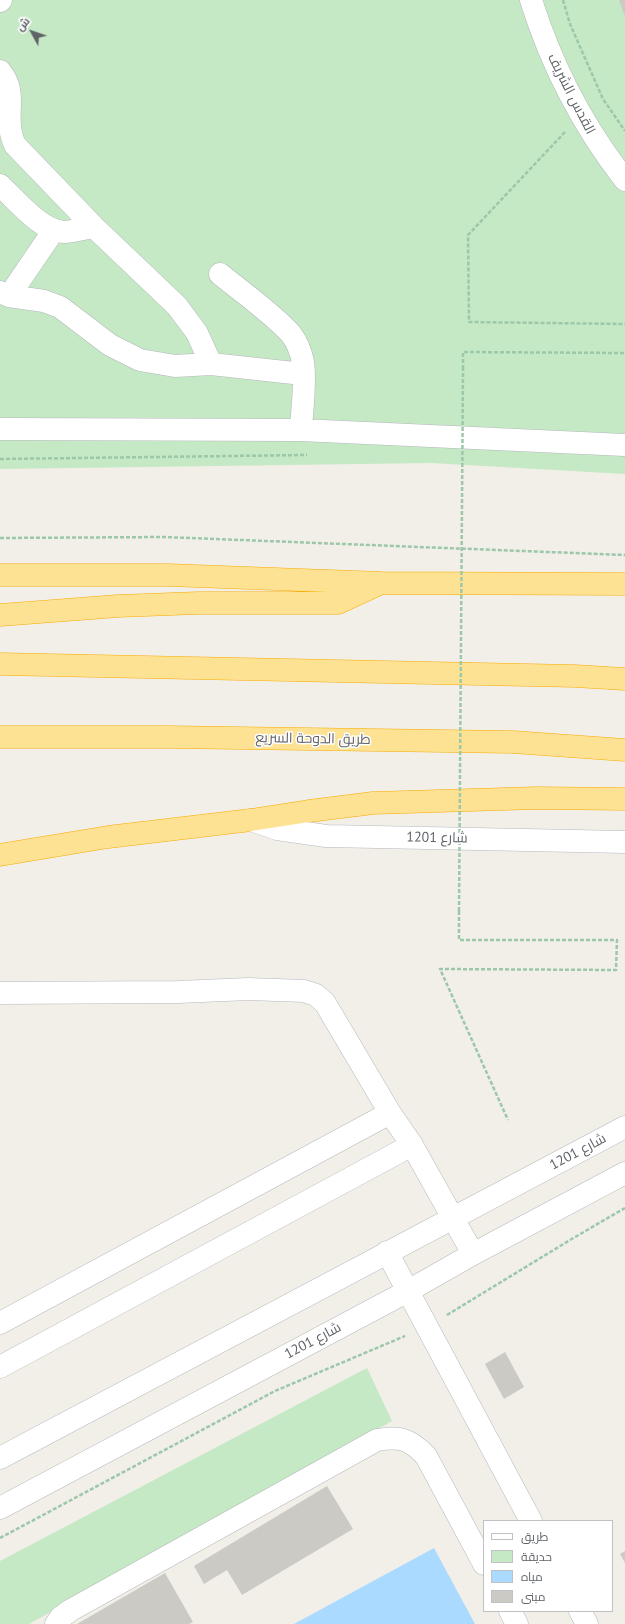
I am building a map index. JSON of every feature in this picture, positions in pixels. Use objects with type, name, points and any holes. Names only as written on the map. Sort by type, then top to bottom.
[{"type":"highway","points":[[0,575],[168,575],[382,583],[625,584]]},
{"type":"highway","points":[[0,614],[118,606],[199,603],[338,603],[382,583]]},
{"type":"highway","points":[[0,664],[575,676],[625,679]]},
{"type":"highway","name":"طريق الدوحة السريع","points":[[0,737],[168,737],[513,742],[625,750]]},
{"type":"highway","points":[[0,855],[108,837],[251,820],[309,810],[373,803],[537,798],[625,799]]},
{"type":"street","name":"القدس الشريف","points":[[531,0],[555,67],[580,116],[625,180]]},
{"type":"street","points":[[0,71],[6,78],[10,90],[5,124],[11,132],[15,145],[94,227],[177,306],[197,333],[210,364]]},
{"type":"street","points":[[0,185],[34,218],[54,230],[65,232],[94,227]]},
{"type":"street","points":[[54,230],[4,294],[44,301],[60,307],[110,345],[140,360],[175,366],[210,364],[303,374]]},
{"type":"street","points":[[220,274],[291,334],[299,347],[303,362],[301,430]]},
{"type":"street","points":[[0,429],[301,430],[625,445]]},
{"type":"street","name":"شارع 1201","points":[[251,820],[277,829],[326,836],[625,842]]},
{"type":"street","points":[[0,993],[178,992],[249,989],[304,991],[316,995],[325,1003],[390,1113],[412,1145],[473,1254]]},
{"type":"street","points":[[0,1323],[390,1113]]},
{"type":"street","name":"شارع 1201","points":[[0,1458],[625,1126]]},
{"type":"street","points":[[0,1367],[412,1145]]},
{"type":"street","name":"شارع 1201","points":[[0,1508],[625,1173]]},
{"type":"street","points":[[387,1252],[530,1520]]},
{"type":"street","points":[[56,1624],[60,1618],[71,1610],[377,1440],[391,1438],[404,1439],[417,1446],[426,1456],[483,1562]]},
{"type":"street","points":[[511,1612],[517,1624]]},
{"type":"street","points":[[580,1612],[586,1624]]},
{"type":"path","points":[[563,0],[570,24],[603,99],[625,131]]},
{"type":"path","points":[[580,116],[468,235],[469,322],[625,324]]},
{"type":"path","points":[[508,1120],[440,969],[616,970],[617,940],[459,940],[463,352],[625,353]]},
{"type":"path","points":[[0,459],[308,455]]},
{"type":"path","points":[[459,456],[466,456]]},
{"type":"path","points":[[0,538],[164,537],[625,555]]},
{"type":"path","points":[[0,1538],[275,1391],[428,1327],[625,1208]]},
{"type":"green space","points":[[0,0],[625,0],[625,474],[431,463],[0,469]]},
{"type":"green space","points":[[367,1368],[392,1421],[29,1624],[0,1624],[0,1561]]},
{"type":"water","points":[[434,1548],[475,1624],[294,1624]]},
{"type":"building","points":[[619,0],[625,0],[625,16],[623,11]]},
{"type":"building","points":[[505,1352],[524,1387],[504,1399],[485,1364]]},
{"type":"building","points":[[327,1486],[353,1529],[242,1595],[227,1570],[204,1584],[194,1566]]},
{"type":"building","points":[[625,1551],[625,1563],[620,1554]]},
{"type":"building","points":[[165,1573],[193,1622],[189,1624],[77,1624]]}]
